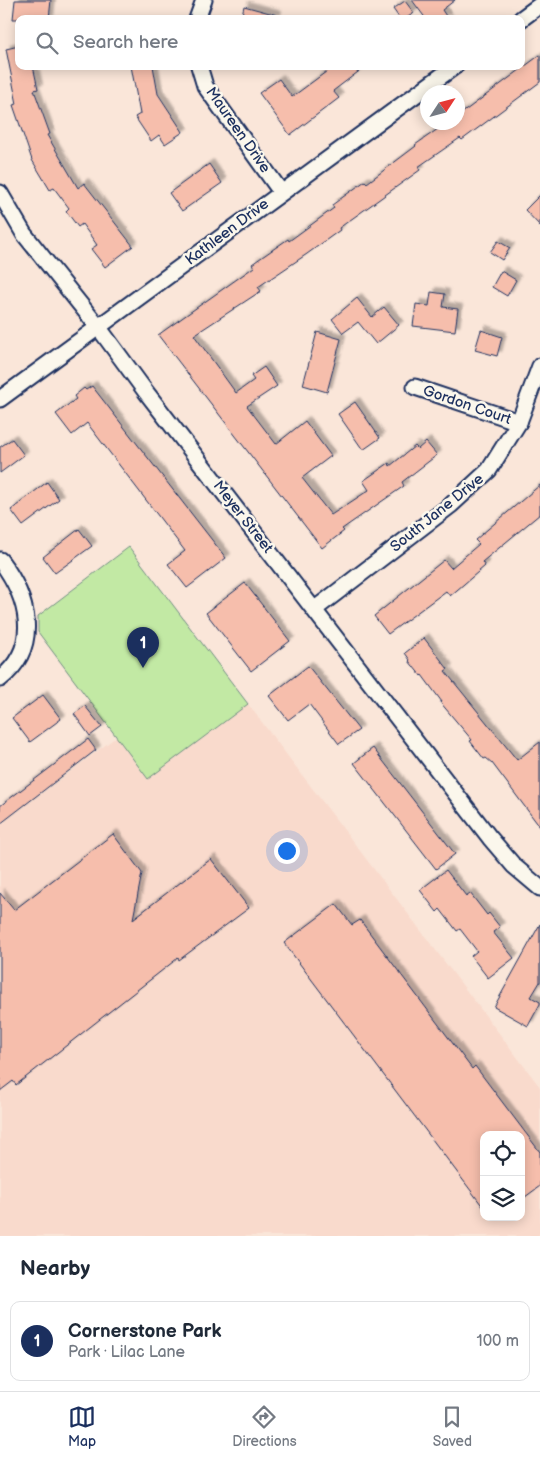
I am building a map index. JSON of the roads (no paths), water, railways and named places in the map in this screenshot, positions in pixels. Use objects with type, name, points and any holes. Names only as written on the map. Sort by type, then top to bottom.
[{"type":"street","points":[[198,15],[204,0]]},
{"type":"street","points":[[525,16],[540,5]]},
{"type":"street","name":"Maureen Drive","points":[[200,70],[206,86],[281,192]]},
{"type":"street","name":"Kathleen Drive","points":[[0,399],[449,70]]},
{"type":"street","name":"Meyer Street","points":[[0,193],[24,234],[99,328],[490,838],[514,866],[540,888]]},
{"type":"street","name":"South Jane Drive","points":[[315,609],[471,489],[489,470],[519,422],[540,366]]},
{"type":"street","name":"Gordon Court","points":[[415,387],[519,422]]},
{"type":"street","points":[[0,560],[24,602],[26,631],[24,646],[15,664],[0,679]]},
{"type":"place","name":"Cornerstone Park","points":[[143,668]]}]
